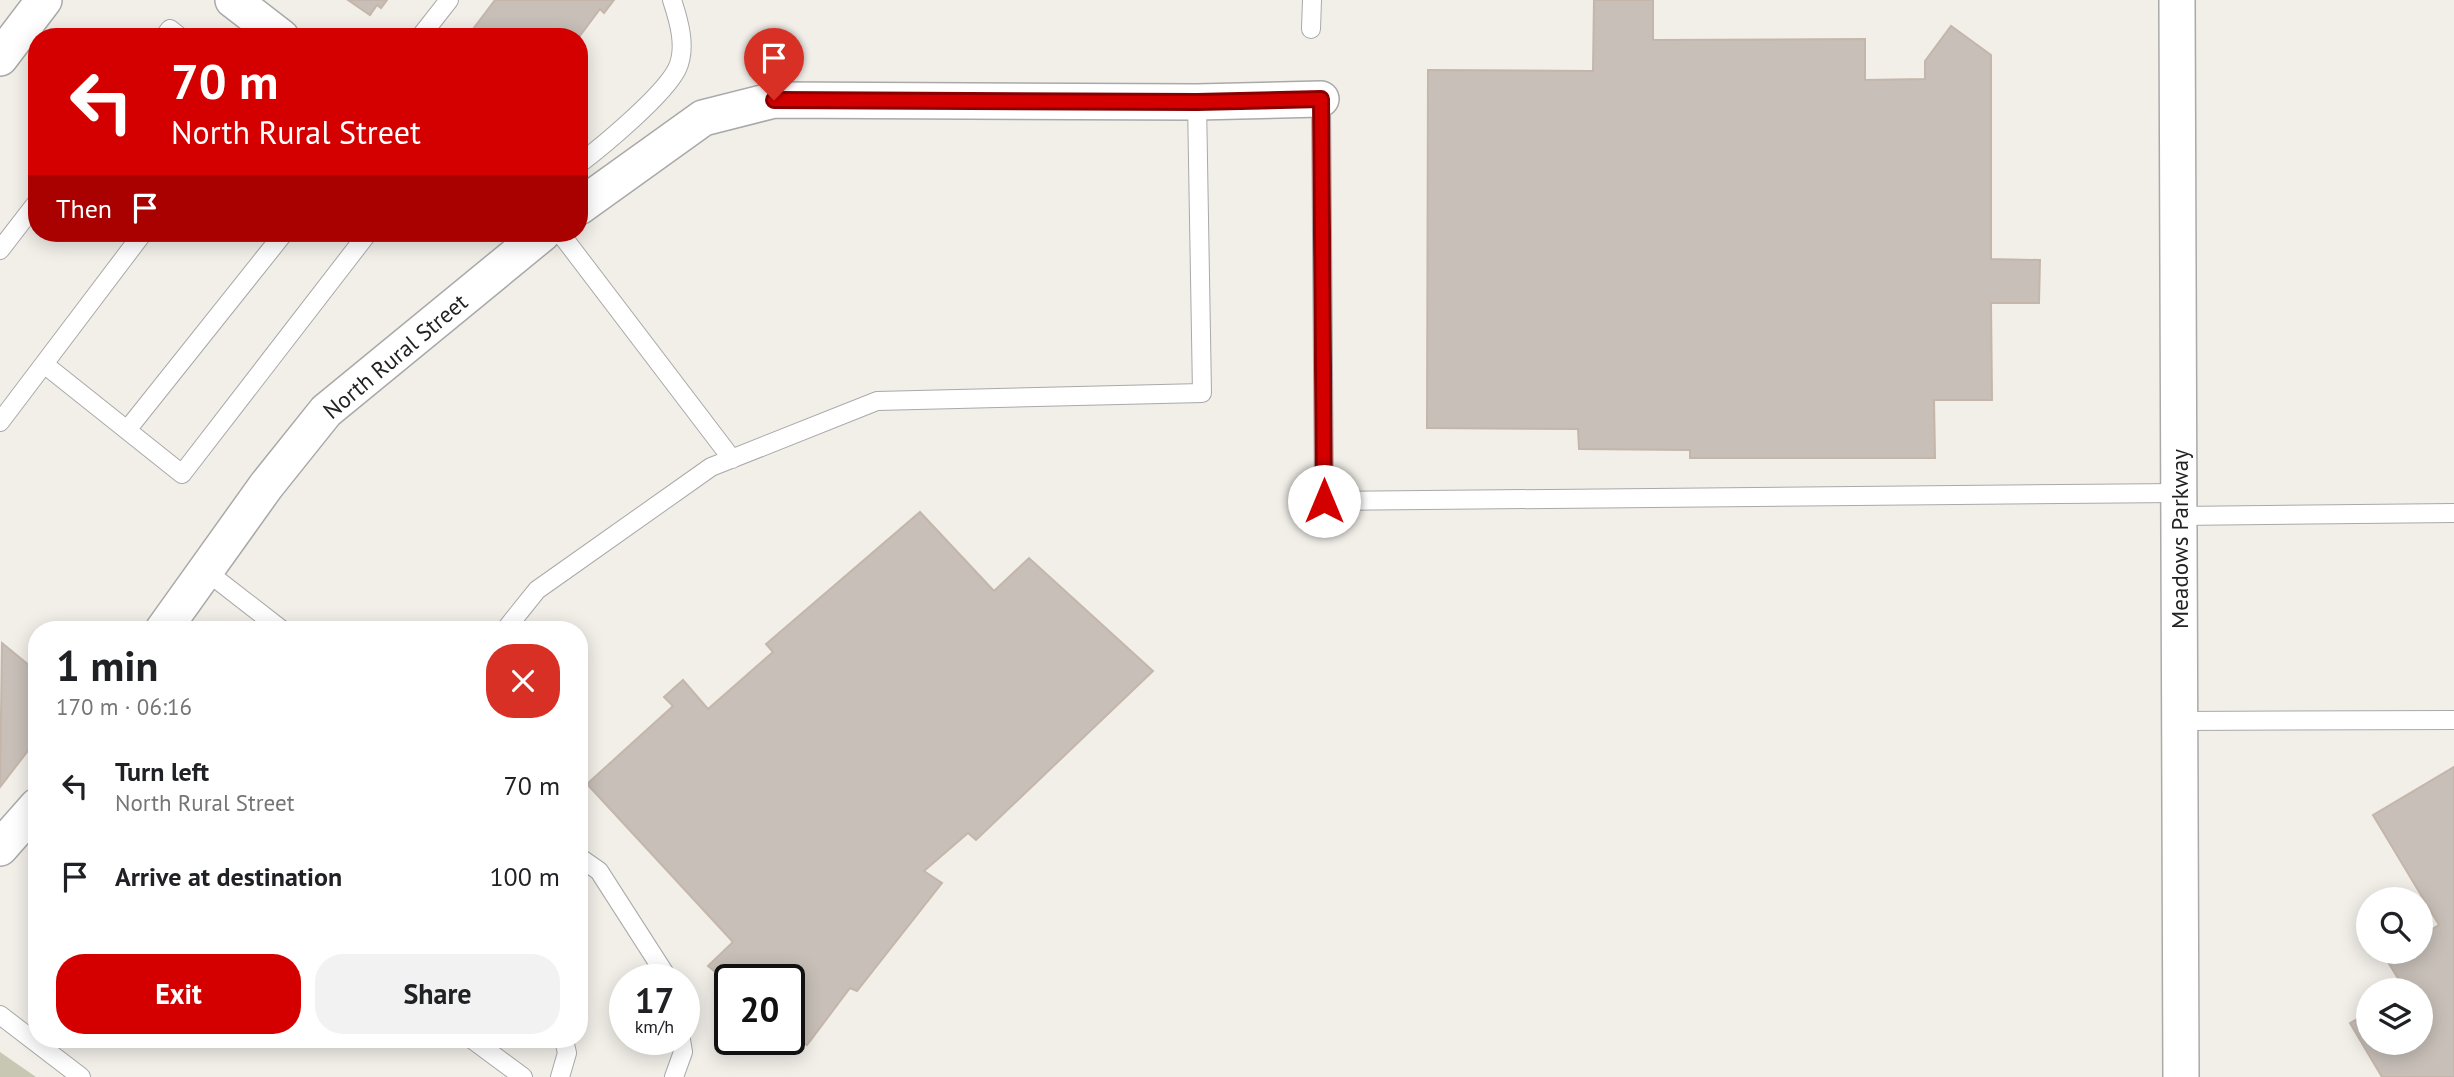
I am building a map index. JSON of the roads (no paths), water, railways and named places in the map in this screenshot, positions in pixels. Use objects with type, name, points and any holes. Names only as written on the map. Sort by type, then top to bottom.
[{"type":"street","points":[[0,58],[44,0]]},
{"type":"street","points":[[233,0],[269,28]]},
{"type":"street","name":"Meadows Parkway","points":[[2177,0],[2181,1077]]},
{"type":"street","points":[[588,201],[703,118],[774,100],[1197,102],[1321,99]]},
{"type":"street","name":"North Rural Street","points":[[170,621],[266,486],[326,411],[533,242]]},
{"type":"street","points":[[0,848],[28,816]]},
{"type":"lane","points":[[427,28],[449,0]]},
{"type":"lane","points":[[588,156],[662,89],[678,68],[682,33],[672,0]]},
{"type":"lane","points":[[1311,29],[1312,0]]},
{"type":"lane","points":[[1321,99],[1324,501],[2179,505],[2454,513]]},
{"type":"lane","points":[[512,621],[537,590],[711,467],[877,401],[1202,393],[1197,102]]},
{"type":"lane","points":[[0,250],[28,214]]},
{"type":"lane","points":[[3,412],[44,364],[136,242]]},
{"type":"lane","points":[[127,430],[277,242]]},
{"type":"lane","points":[[44,364],[182,474],[361,242]]},
{"type":"lane","points":[[567,242],[732,459]]},
{"type":"lane","points":[[206,571],[270,621]]},
{"type":"lane","points":[[2180,721],[2454,720]]},
{"type":"lane","points":[[588,864],[598,871],[659,964]]},
{"type":"lane","points":[[0,1015],[28,1036]]},
{"type":"lane","points":[[43,1048],[81,1077]]},
{"type":"lane","points":[[483,1048],[523,1077]]},
{"type":"lane","points":[[560,1077],[567,1053],[566,1048]]},
{"type":"lane","points":[[674,1077],[682,1055]]}]
